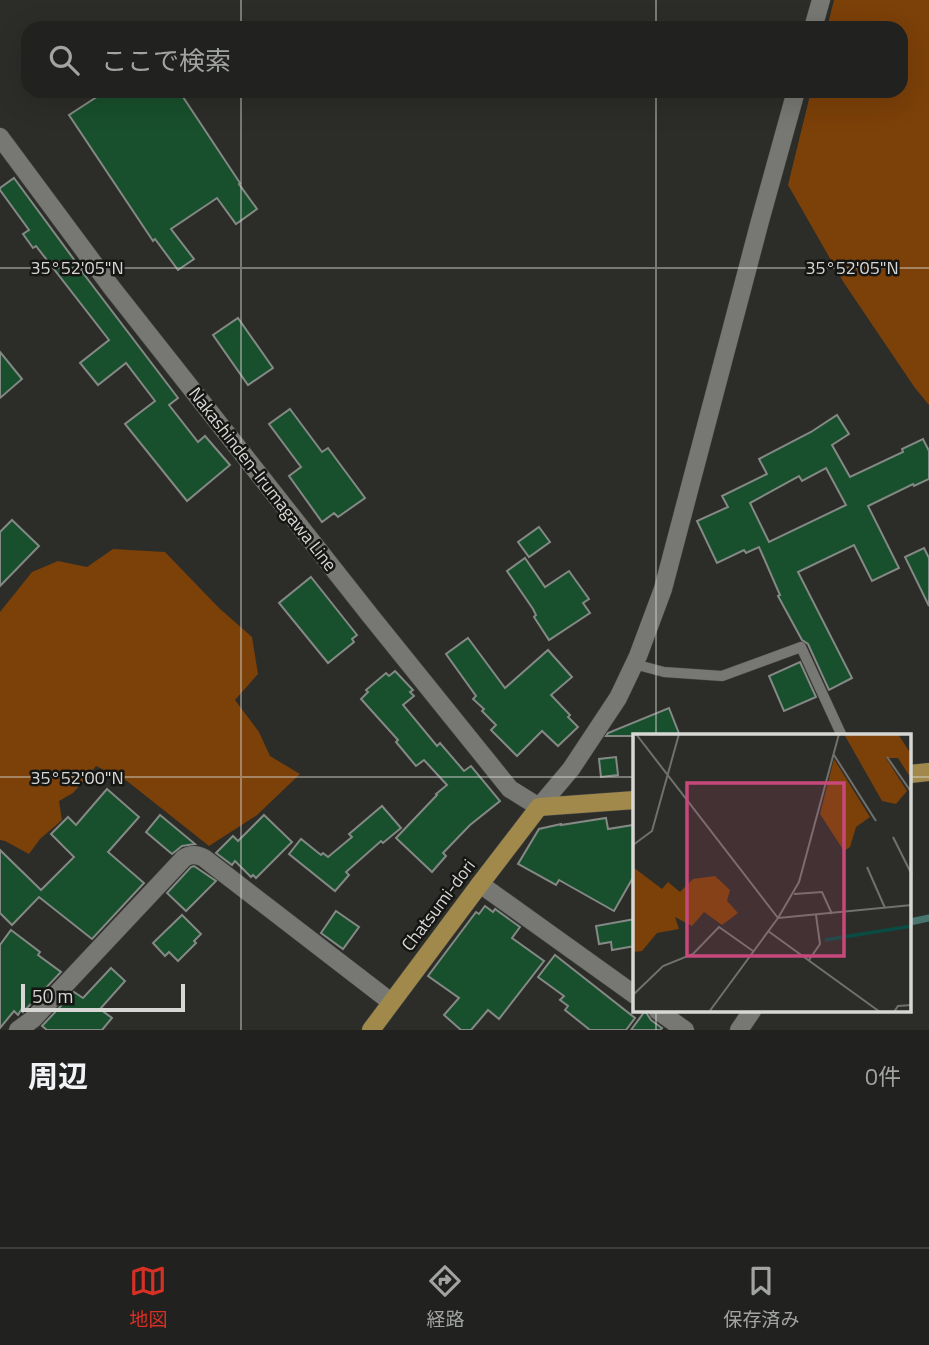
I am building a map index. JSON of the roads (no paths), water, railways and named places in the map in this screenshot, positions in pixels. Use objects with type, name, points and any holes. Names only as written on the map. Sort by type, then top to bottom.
[{"type":"main road","points":[[540,807],[633,800]]},
{"type":"main road","name":"Chatsumi-dori","points":[[371,1030],[540,807]]},
{"type":"street","points":[[815,21],[821,0]]},
{"type":"street","points":[[540,807],[571,769],[618,698],[663,589],[794,98]]},
{"type":"street","name":"Nakashinden-Irumagawa Line","points":[[0,137],[112,288],[377,624],[510,789],[540,807]]},
{"type":"street","points":[[18,1030],[33,1019],[184,858],[192,854],[204,858],[391,1002]]},
{"type":"street","points":[[480,884],[633,994]]},
{"type":"street","points":[[659,1012],[685,1030]]},
{"type":"street","points":[[739,1030],[751,1012]]},
{"type":"lane","points":[[634,664],[664,672],[722,676],[801,647],[841,734]]},
{"type":"waterway","points":[[912,922],[929,918]]}]
